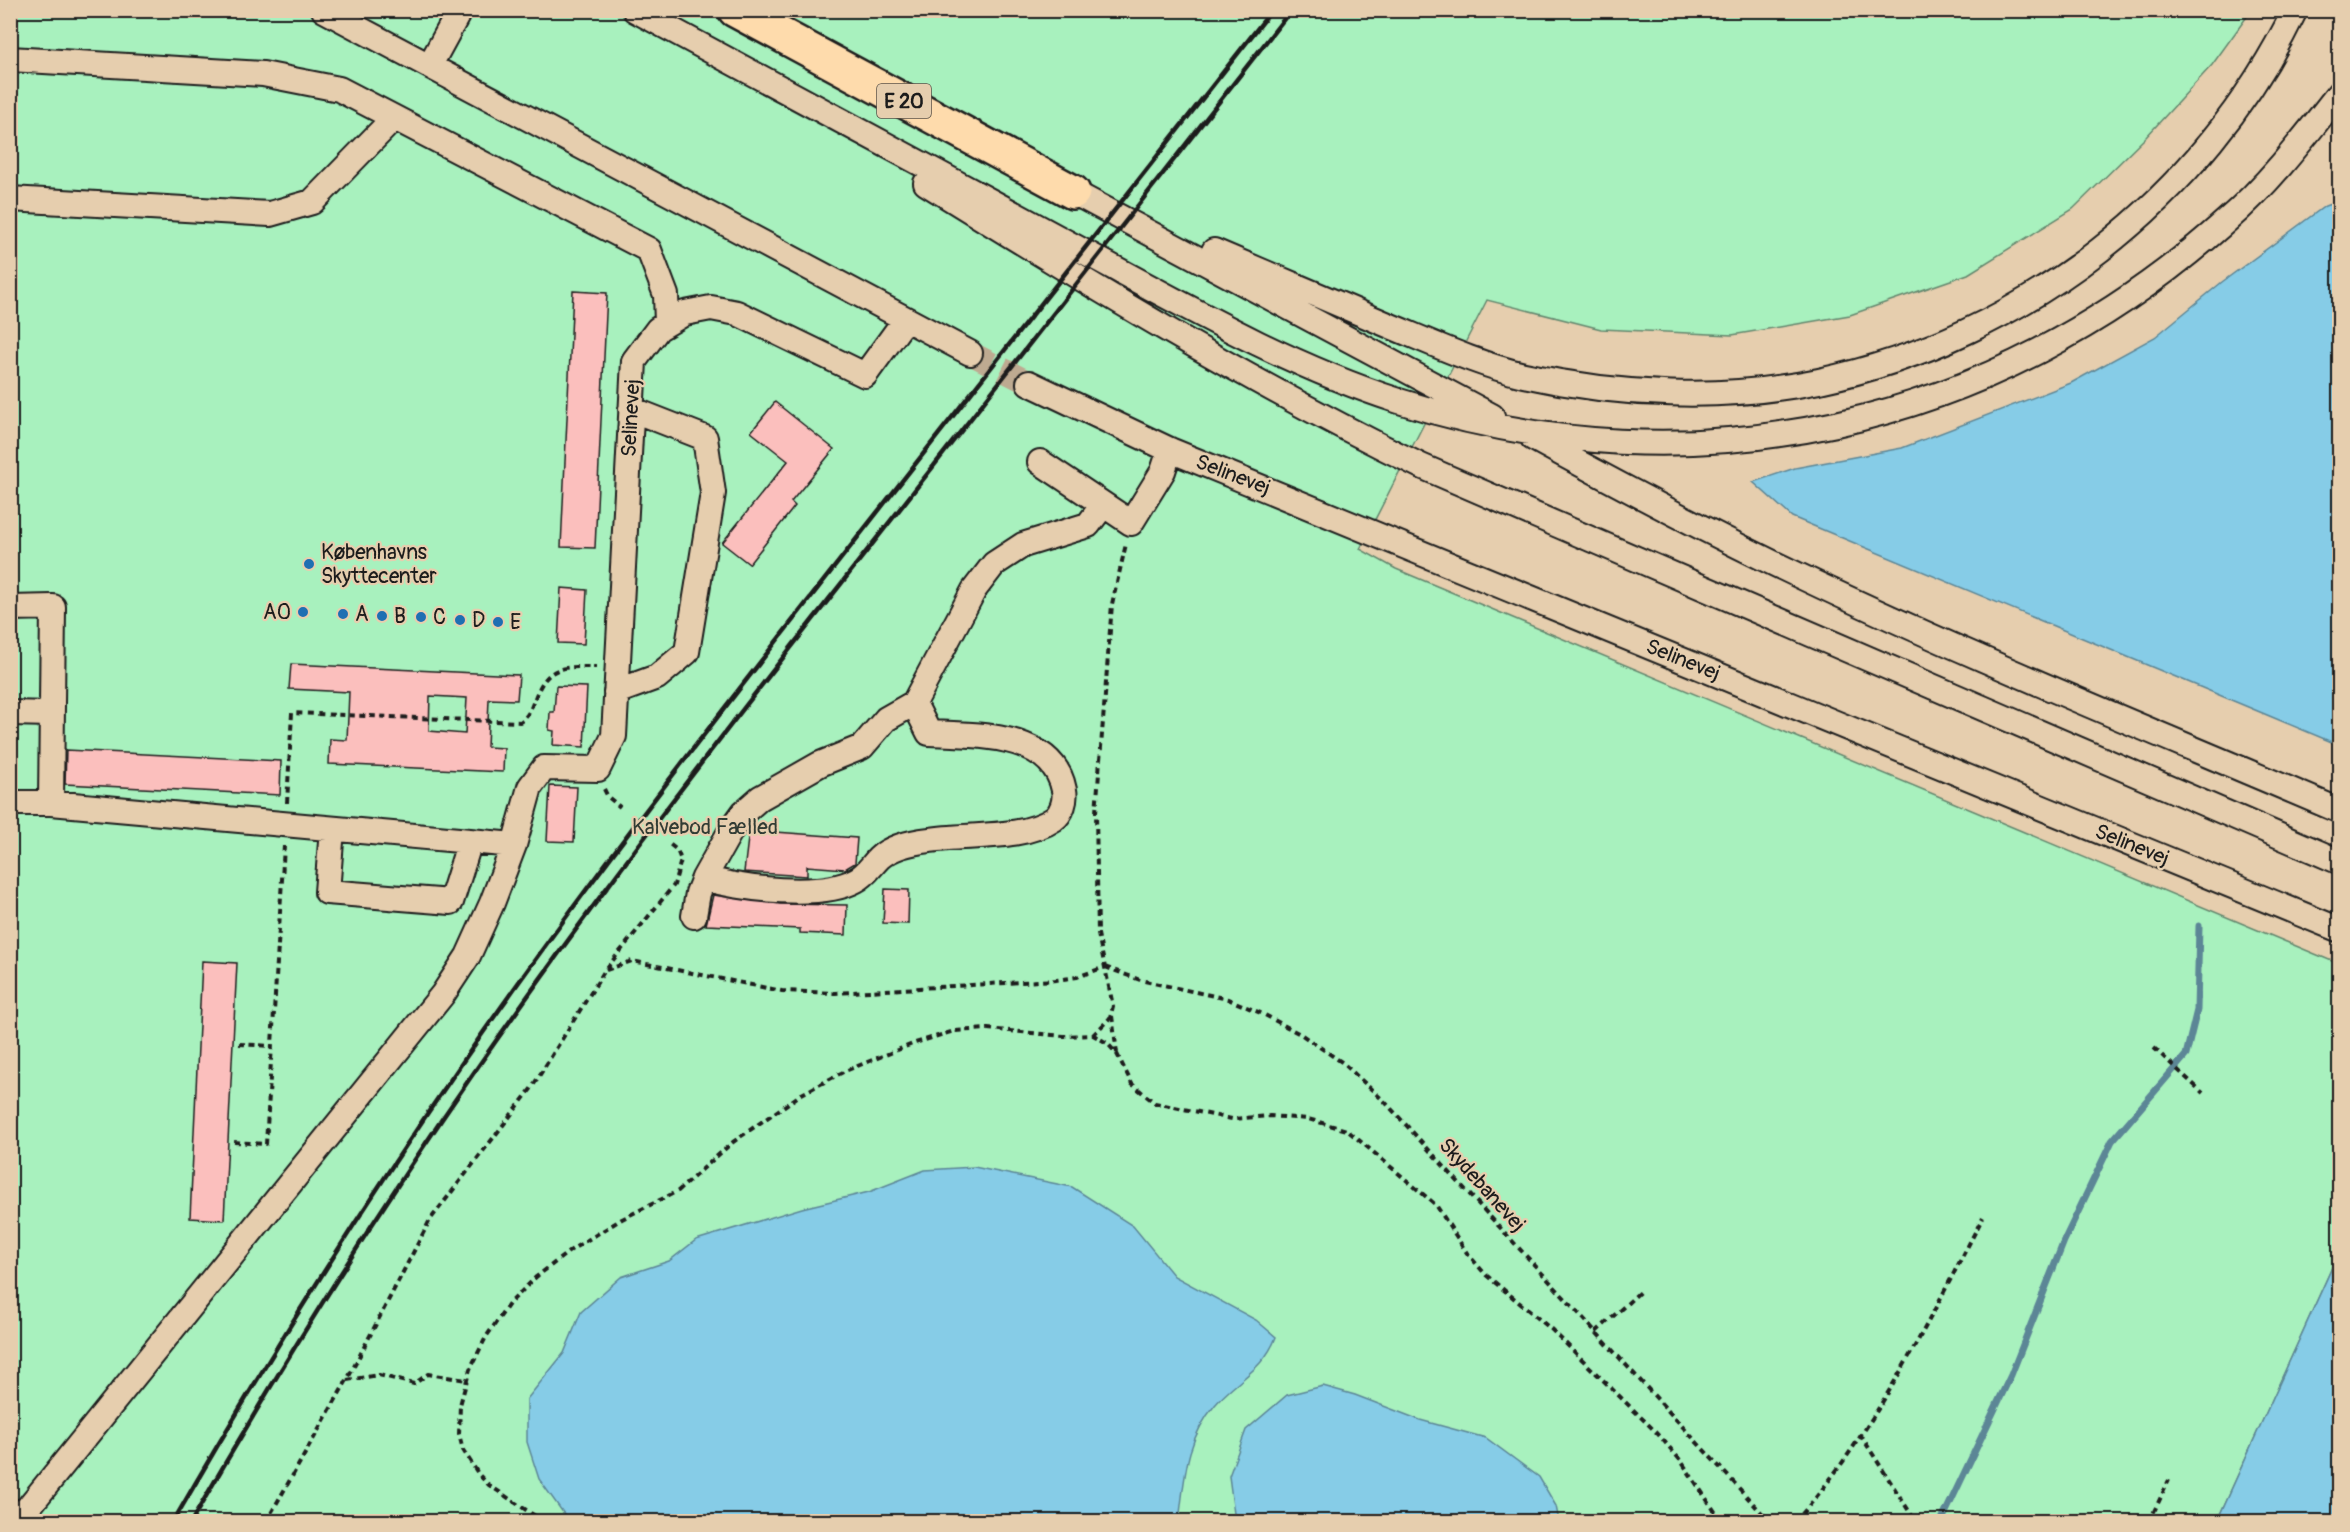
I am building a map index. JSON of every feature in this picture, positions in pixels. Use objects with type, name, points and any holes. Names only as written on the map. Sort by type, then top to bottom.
[{"type":"highway","name":"E 20","points":[[735,10],[1073,192]]},
{"type":"street","points":[[324,10],[970,353]]},
{"type":"street","points":[[430,65],[460,10]]},
{"type":"street","points":[[635,10],[1166,295],[1290,357],[1394,399],[1521,432],[1591,441],[1644,444],[1759,439],[1868,418],[1976,381],[2056,343],[2143,289],[2226,222],[2291,154],[2340,92]]},
{"type":"street","points":[[1073,192],[1447,350],[1522,374],[1616,391],[1716,393],[1818,381],[1922,351],[2001,315],[2090,260],[2157,202],[2213,139],[2252,87],[2295,10]]},
{"type":"street","points":[[10,59],[263,74],[339,89],[649,250],[666,295],[668,323]]},
{"type":"street","points":[[736,64],[1125,306],[1245,376],[1385,449],[1641,562],[2340,862]]},
{"type":"street","points":[[10,199],[270,214],[312,202],[394,118]]},
{"type":"street","points":[[1073,192],[1661,507],[1797,574],[1922,631],[2340,811]]},
{"type":"street","name":"Selinevej","points":[[514,845],[530,787],[544,768],[598,769],[614,736],[634,361],[658,329],[685,313],[711,309],[737,313],[865,375],[905,320]]},
{"type":"street","name":"Selinevej","points":[[1029,383],[1170,450],[2340,930]]},
{"type":"street","points":[[616,692],[657,677],[687,652],[714,493],[705,438],[631,410]]},
{"type":"street","points":[[1040,462],[1131,523],[1163,471],[1170,450]]},
{"type":"street","points":[[694,916],[698,893],[704,878],[744,812],[760,798],[820,764],[862,747],[886,719],[914,703],[974,590],[994,564],[1023,545],[1088,525],[1103,505]]},
{"type":"street","points":[[10,608],[53,607],[51,803]]},
{"type":"street","points":[[704,878],[740,888],[806,890],[841,886],[862,877],[880,858],[904,845],[929,840],[1005,833],[1040,826],[1056,818],[1063,806],[1065,794],[1061,779],[1046,758],[1024,746],[999,738],[929,733],[914,703]]},
{"type":"street","points":[[10,713],[51,714]]},
{"type":"street","points":[[10,803],[51,803],[514,845],[492,903],[468,956],[443,994],[27,1509],[10,1517]]},
{"type":"street","points":[[332,829],[327,892],[451,902],[470,841]]},
{"type":"path","points":[[1117,1054],[1112,1026],[1113,1006],[1098,934],[1096,812],[1112,604],[1131,523]]},
{"type":"path","points":[[266,1521],[347,1380],[430,1220],[531,1089],[605,970],[674,885],[681,860],[677,850],[668,843]]},
{"type":"path","points":[[605,970],[632,961],[782,991],[835,993],[1056,980],[1077,977],[1105,967]]},
{"type":"path","name":"Skydebanevej","points":[[1105,967],[1140,980],[1228,999],[1302,1035],[1343,1063],[1385,1102],[1770,1521]]},
{"type":"path","points":[[1093,1035],[1110,1018],[1113,1006]]},
{"type":"path","points":[[544,1521],[489,1485],[469,1463],[459,1434],[460,1405],[466,1380],[509,1304],[536,1277],[571,1250],[622,1218],[678,1191],[733,1142],[800,1095],[845,1071],[915,1043],[954,1031],[988,1029],[1064,1036],[1093,1035],[1107,1043],[1117,1054],[1132,1084],[1155,1103],[1232,1119],[1270,1116],[1308,1119],[1347,1130],[1436,1205],[1467,1253],[1486,1275],[1551,1329],[1658,1434],[1681,1461],[1722,1521]]},
{"type":"path","points":[[239,1044],[272,1046]]},
{"type":"path","points":[[2154,1048],[2203,1093]]},
{"type":"path","points":[[1795,1521],[1819,1494],[1906,1364],[1983,1217]]},
{"type":"path","points":[[1596,1332],[1642,1290]]},
{"type":"path","points":[[347,1380],[379,1375],[414,1384],[428,1374],[466,1380]]},
{"type":"path","points":[[1860,1434],[1916,1521]]},
{"type":"path","points":[[2149,1521],[2169,1480]]},
{"type":"green space","name":"Kalvebod Fælled","points":[[11,11],[2251,11],[2212,65],[2146,137],[2073,209],[1968,274],[1850,315],[1732,335],[1601,329],[1487,300],[1360,549],[1396,569],[2339,964],[2339,1252],[2217,1521],[11,1521]]},
{"type":"water","points":[[2339,201],[2339,745],[1792,517],[1753,482],[1795,468],[1902,448],[2071,383],[2155,337],[2222,282],[2325,206]]},
{"type":"water","points":[[974,1167],[1072,1187],[1133,1226],[1174,1276],[1256,1320],[1276,1337],[1271,1349],[1257,1367],[1223,1396],[1198,1432],[1185,1474],[1179,1521],[569,1521],[539,1479],[527,1442],[527,1399],[564,1353],[581,1312],[621,1277],[669,1261],[696,1240],[802,1208],[869,1192],[925,1170]]},
{"type":"water","points":[[2339,1252],[2339,1521],[2217,1521]]},
{"type":"water","points":[[1323,1386],[1355,1395],[1420,1420],[1486,1438],[1539,1477],[1556,1506],[1559,1521],[1235,1521],[1229,1476],[1246,1430],[1287,1395]]},
{"type":"building","points":[[573,291],[607,293],[595,548],[561,547]]},
{"type":"building","points":[[775,402],[834,449],[791,502],[795,506],[749,564],[722,543],[788,461],[751,432]]},
{"type":"building","points":[[561,588],[587,590],[584,644],[558,643]]},
{"type":"building","points":[[291,664],[519,675],[517,700],[489,699],[487,747],[504,748],[503,772],[329,764],[330,739],[347,740],[349,692],[289,689]],"holes":[[[430,696],[467,698],[465,734],[429,731]]]},
{"type":"building","points":[[556,686],[587,687],[584,747],[553,745],[554,731],[549,730],[550,712],[554,712]]},
{"type":"building","points":[[66,750],[281,761],[280,795],[65,784]]},
{"type":"building","points":[[550,786],[577,787],[574,842],[547,841]]},
{"type":"building","points":[[749,830],[857,838],[855,863],[845,869],[807,866],[807,876],[744,872]]},
{"type":"building","points":[[885,889],[909,890],[908,924],[883,923]]},
{"type":"building","points":[[713,895],[780,904],[847,905],[846,935],[800,933],[800,929],[706,925]]},
{"type":"building","points":[[202,961],[237,963],[224,1220],[190,1218]]},
{"type":"waterway","points":[[1941,1522],[2011,1375],[2064,1241],[2112,1141],[2186,1055],[2197,1010],[2199,926]]},
{"type":"tunnel","points":[[970,353],[1029,383]]},
{"type":"railway","points":[[173,1522],[242,1404],[350,1230],[425,1116],[512,992],[660,791],[762,659],[1272,10]]},
{"type":"railway","points":[[191,1522],[259,1406],[365,1235],[439,1123],[566,944],[750,700],[1291,10]]},
{"type":"place","name":"Københavns Skyttecenter","points":[[309,564]]},
{"type":"place","name":"A0","points":[[303,612]]},
{"type":"place","name":"A","points":[[343,614]]},
{"type":"place","name":"B","points":[[382,616]]},
{"type":"place","name":"C","points":[[421,617]]},
{"type":"place","name":"D","points":[[460,620]]},
{"type":"place","name":"E","points":[[498,622]]}]
